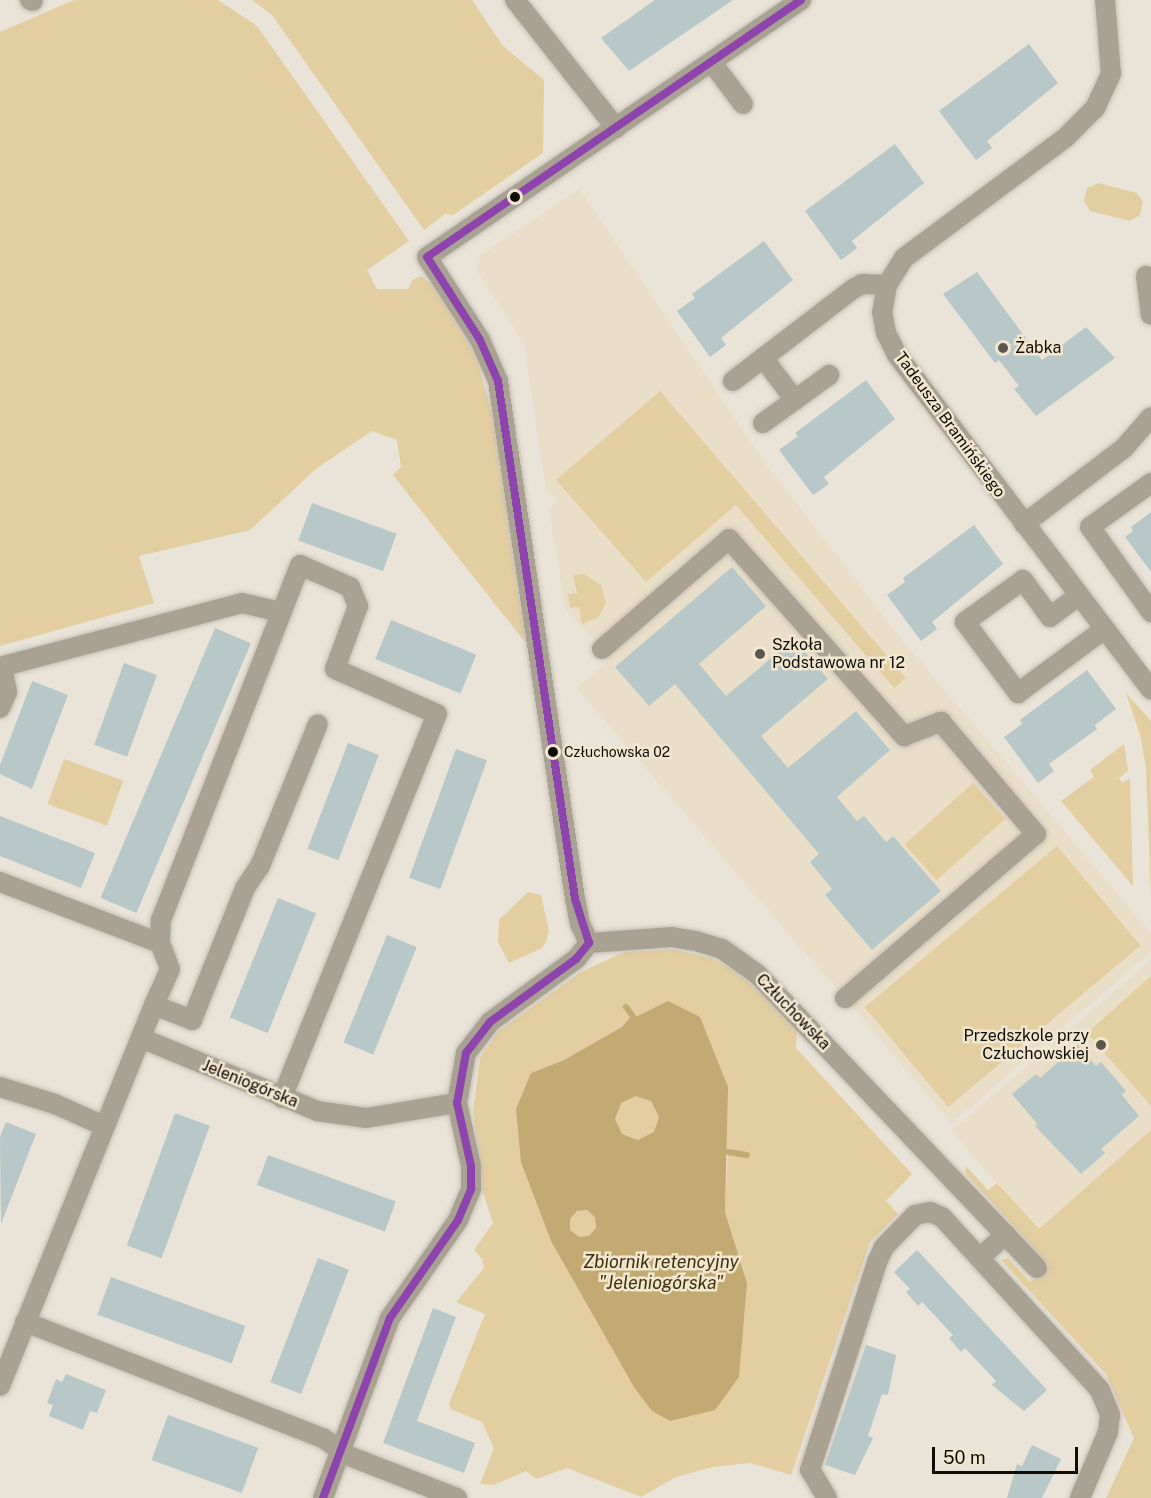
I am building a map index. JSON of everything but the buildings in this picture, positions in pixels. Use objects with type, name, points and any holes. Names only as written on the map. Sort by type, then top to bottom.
[{"type":"street","points":[[515,0],[616,128]]},
{"type":"street","points":[[323,1498],[390,1318],[458,1220],[471,1189],[471,1166],[457,1103],[466,1053],[477,1035],[576,959],[589,943],[580,924],[575,899],[498,381],[480,340],[427,257],[713,64],[801,0]]},
{"type":"street","name":"Tadeusza Bramińskiego","points":[[1105,0],[1111,74],[1095,108],[1065,138],[904,258],[886,285],[883,316],[886,333],[897,355],[1103,630],[1151,690]]},
{"type":"street","points":[[713,64],[743,104]]},
{"type":"street","points":[[1146,276],[1151,315]]},
{"type":"street","points":[[733,381],[853,288],[862,284],[886,285]]},
{"type":"street","points":[[763,358],[795,400]]},
{"type":"street","points":[[763,423],[829,375]]},
{"type":"street","points":[[1024,524],[1124,448],[1151,417]]},
{"type":"street","points":[[1151,483],[1090,527],[1151,612]]},
{"type":"street","points":[[602,649],[729,539],[904,736],[941,722],[1036,834],[845,998]]},
{"type":"street","points":[[0,1386],[5,1356],[26,1322],[104,1126],[170,969],[160,943],[161,920],[300,565],[350,587],[358,606],[335,669],[437,714],[282,1098]]},
{"type":"street","points":[[1078,596],[1050,616],[1023,580],[965,622],[1017,693],[1103,630]]},
{"type":"street","points":[[0,708],[7,692],[1,667],[242,603],[281,612]]},
{"type":"street","points":[[154,1005],[192,1020],[245,888],[260,866],[318,724]]},
{"type":"street","points":[[0,882],[160,943]]},
{"type":"street","name":"Człuchowska","points":[[589,943],[672,937],[722,949],[739,961],[774,989],[1037,1268]]},
{"type":"street","name":"Jeleniogórska","points":[[141,1038],[317,1111],[366,1118],[457,1103]]},
{"type":"street","points":[[1,1090],[104,1126]]},
{"type":"street","points":[[827,1498],[810,1470],[813,1454],[885,1247],[915,1215],[930,1212],[942,1217],[1100,1390],[1107,1406],[1108,1432],[1080,1498]]},
{"type":"street","points":[[980,1258],[1006,1234]]},
{"type":"street","points":[[26,1322],[323,1438],[340,1450],[457,1498]]},
{"type":"shaded area","points":[[74,0],[218,0],[257,26],[409,241],[367,270],[377,289],[408,289],[412,280],[421,276],[433,285],[476,356],[496,428],[529,647],[393,475],[401,467],[397,440],[372,431],[317,468],[250,530],[139,556],[154,603],[0,646],[0,32]]},
{"type":"shaded area","points":[[252,0],[472,0],[503,46],[544,80],[543,153],[453,215],[445,214],[424,230],[272,15]]},
{"type":"shaded area","points":[[1098,183],[1137,193],[1143,202],[1140,215],[1130,221],[1090,211],[1084,201],[1087,188]]},
{"type":"shaded area","name":"Szkoła Podstawowa nr 12","points":[[579,189],[767,466],[901,639],[1151,933],[1151,952],[952,1123],[577,688],[610,659],[565,608],[549,508],[558,501],[546,488],[524,344],[477,270],[480,256]]},
{"type":"shaded area","points":[[660,391],[906,678],[894,688],[736,505],[646,582],[556,480]]},
{"type":"shaded area","points":[[584,574],[601,585],[606,603],[599,617],[582,624],[579,607],[570,608],[568,594],[577,593],[573,575]]},
{"type":"shaded area","points":[[1126,693],[1151,721],[1151,898],[1146,769],[1141,738]]},
{"type":"shaded area","points":[[1124,744],[1128,771],[1119,778],[1122,783],[1130,778],[1133,886],[1061,801],[1094,777],[1090,770]]},
{"type":"shaded area","points":[[64,759],[123,781],[107,826],[48,804]]},
{"type":"shaded area","points":[[973,783],[1005,819],[937,880],[905,845]]},
{"type":"shaded area","points":[[1057,846],[1141,946],[948,1107],[865,1007]]},
{"type":"shaded area","points":[[528,892],[541,895],[549,931],[542,948],[509,963],[498,942],[499,920]]},
{"type":"shaded area","points":[[673,949],[711,958],[739,973],[797,1028],[796,1048],[912,1174],[886,1201],[898,1214],[870,1242],[791,1475],[750,1463],[713,1467],[676,1477],[641,1497],[567,1468],[536,1479],[526,1471],[494,1485],[480,1484],[494,1448],[482,1422],[451,1409],[449,1404],[485,1314],[456,1302],[484,1268],[482,1259],[474,1250],[493,1223],[483,1192],[473,1110],[480,1058],[497,1032],[581,972],[624,952]],"holes":[[[668,1001],[728,1152],[725,1212],[747,1283],[551,1241],[531,1073],[564,1060]]]},
{"type":"shaded area","name":"Przedszkole przy Człuchowskiej","points":[[1151,960],[1151,1130],[1039,1230],[951,1131]]},
{"type":"shaded area","points":[[1151,976],[1151,1106],[1087,1033]]},
{"type":"shaded area","points":[[637,1096],[652,1103],[659,1118],[652,1133],[637,1140],[622,1133],[615,1118],[622,1103]]},
{"type":"shaded area","points":[[1151,1130],[1151,1498],[1106,1498],[1134,1438],[1106,1374],[1001,1260],[1008,1258],[1030,1282],[1049,1265],[965,1173],[966,1166],[988,1190],[997,1183],[1039,1229]]},
{"type":"shaded area","points":[[583,1210],[593,1214],[597,1224],[593,1234],[583,1238],[573,1234],[569,1224],[573,1214]]},
{"type":"water","name":"Zbiornik retencyjny \"Jeleniogórska\"","points":[[668,1001],[700,1017],[728,1087],[725,1212],[747,1283],[739,1377],[715,1410],[670,1421],[652,1411],[634,1387],[551,1241],[521,1162],[516,1109],[531,1073],[564,1060],[622,1027],[632,1015],[638,1016]],"holes":[[[636,1096],[651,1101],[659,1117],[654,1132],[638,1140],[622,1134],[615,1119],[621,1103]],[[587,1210],[595,1217],[596,1228],[589,1236],[579,1237],[570,1230],[570,1219],[577,1211]]]},
{"type":"waterway","points":[[626,1007],[632,1015]]},
{"type":"waterway","points":[[728,1152],[747,1155]]},
{"type":"transit line","points":[[427,257],[801,0]]},
{"type":"transit line","points":[[427,257],[480,340],[498,381],[575,899],[589,943]]},
{"type":"transit line","points":[[323,1498],[390,1318],[458,1220],[471,1189],[471,1166],[457,1103],[466,1053],[490,1022],[576,959],[589,943]]},
{"type":"place","name":"Żabka","points":[[1003,348]]},
{"type":"place","name":"Szkoła Podstawowa nr 12","points":[[760,654]]},
{"type":"place","name":"Człuchowska 02","points":[[553,752]]},
{"type":"place","name":"Przedszkole przy Człuchowskiej","points":[[1101,1045]]}]
